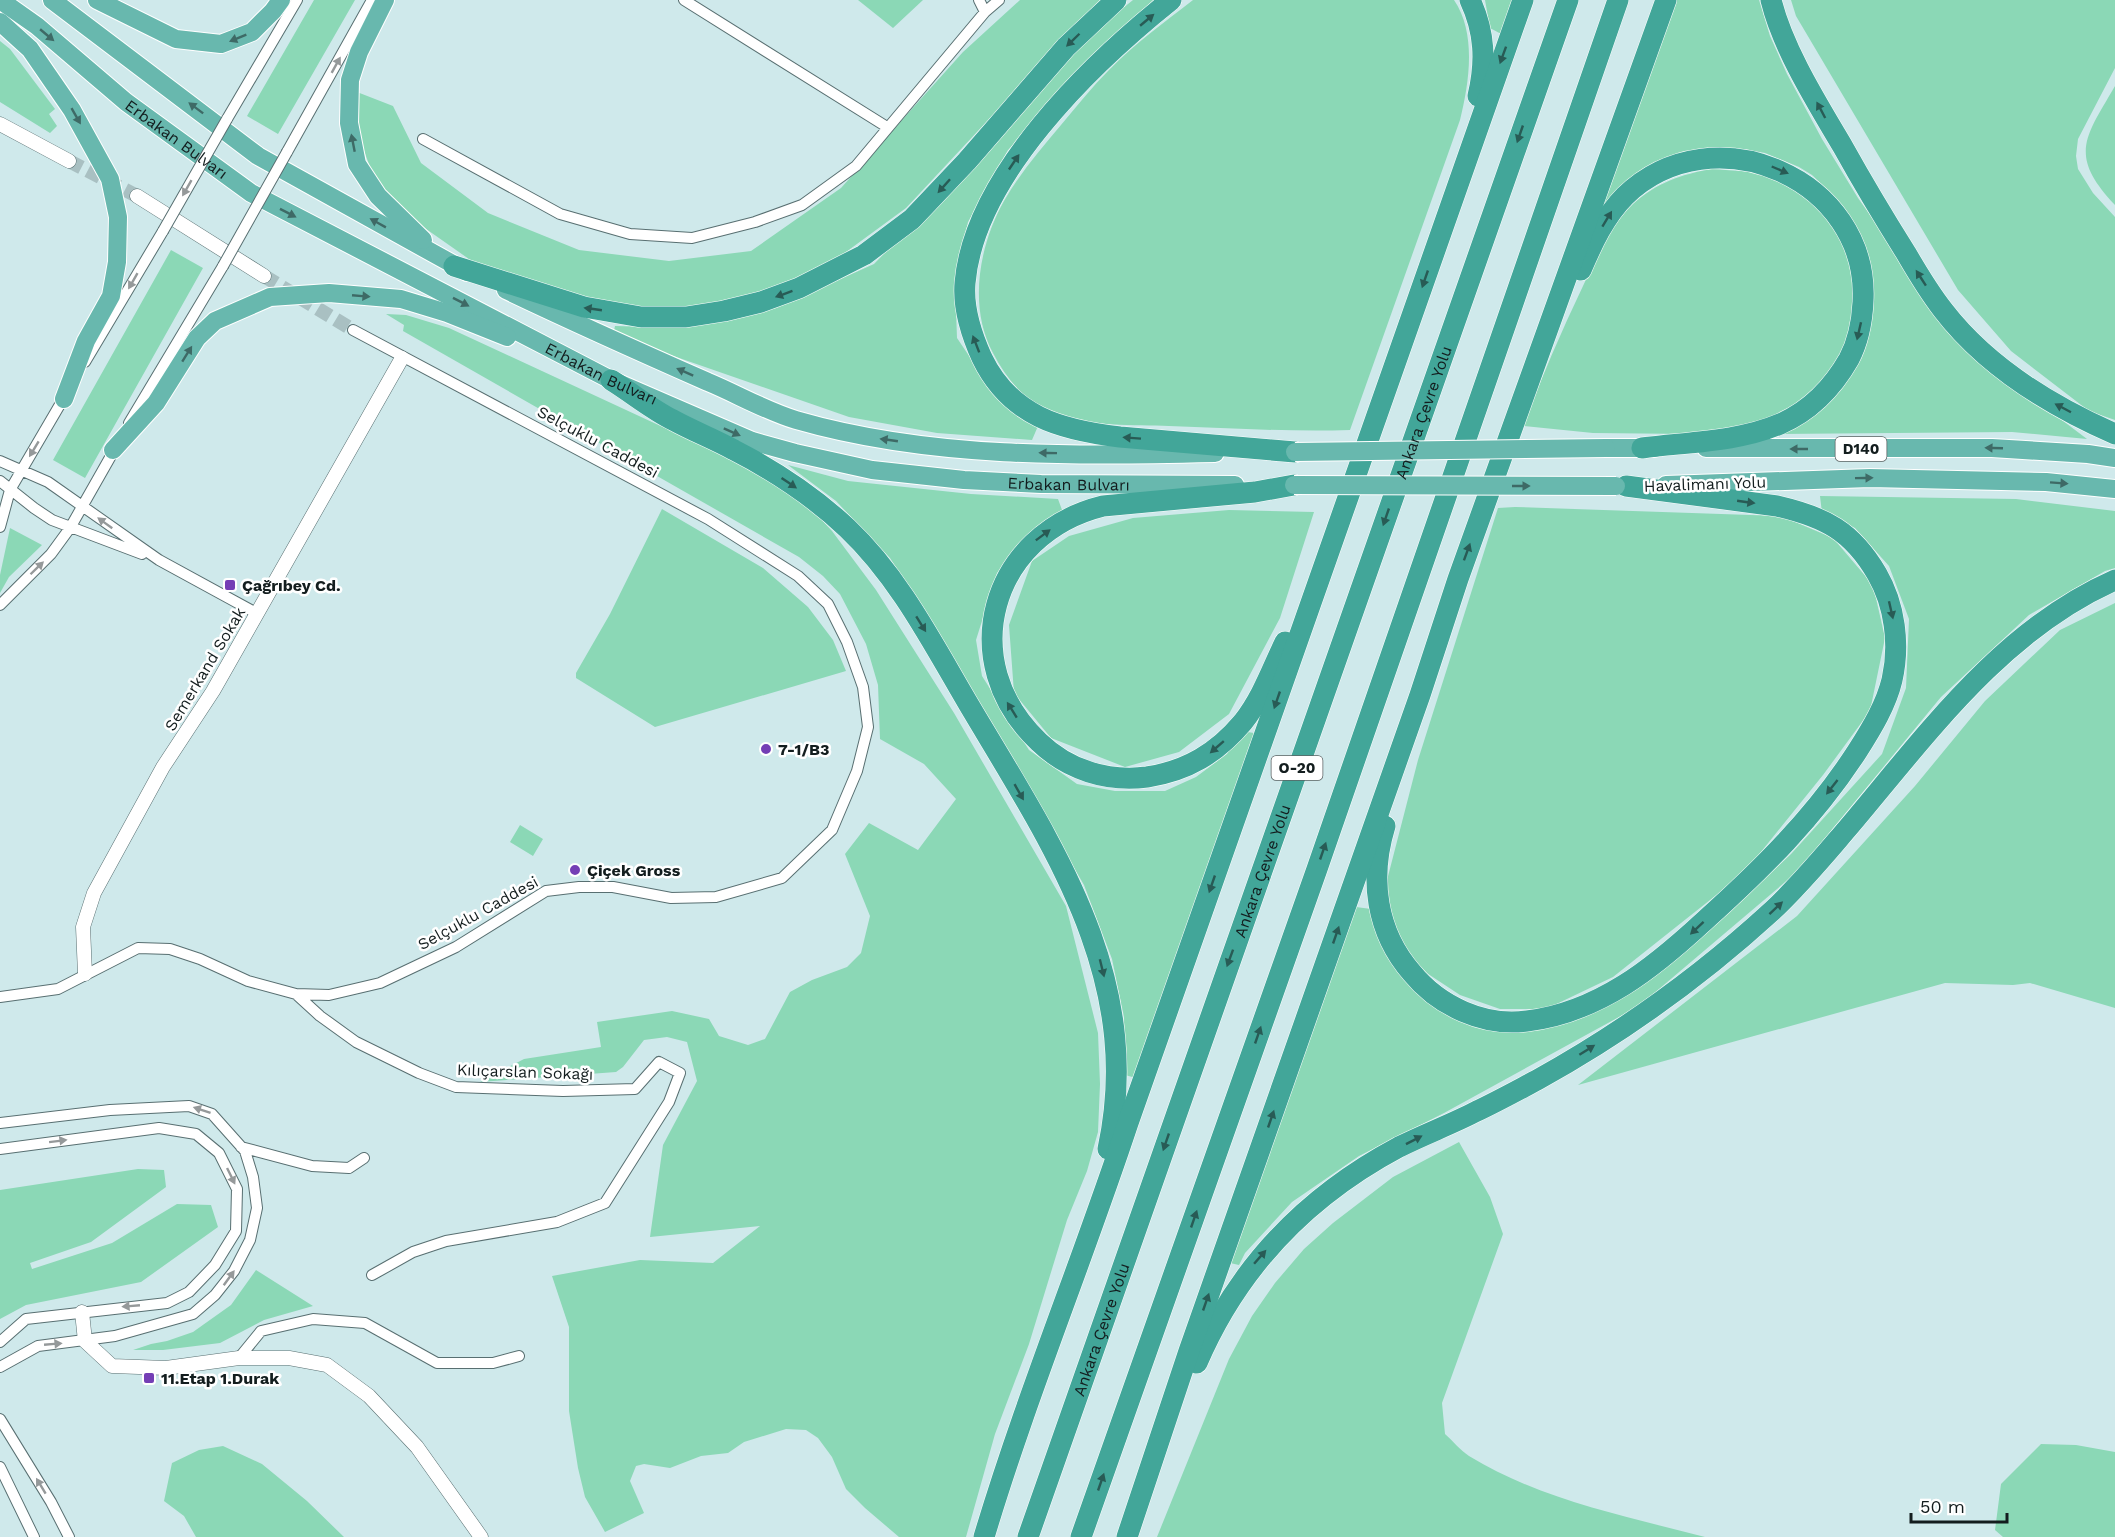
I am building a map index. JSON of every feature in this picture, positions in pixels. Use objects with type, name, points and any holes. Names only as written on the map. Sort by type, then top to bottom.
[{"type":"highway","name":"Erbakan Bulvarı","points":[[0,0],[37,26],[126,102],[251,193],[611,380],[752,441],[795,453],[888,472],[984,482],[1294,485]]},
{"type":"highway","name":"Erbakan Bulvarı","points":[[52,0],[258,156],[454,266],[587,328],[783,414],[831,428],[921,444],[990,451],[1138,455],[1295,452]]},
{"type":"highway","points":[[97,0],[176,39],[221,45],[252,32],[273,11],[280,0]]},
{"type":"highway","points":[[385,0],[358,52],[350,80],[349,123],[357,164],[378,196],[412,230],[454,266],[584,307],[641,317],[686,316],[724,311],[761,302],[799,288],[864,255],[912,219],[967,161],[1066,47],[1116,0]]},
{"type":"highway","points":[[1171,0],[1133,32],[1079,84],[1041,126],[1002,180],[983,217],[970,253],[965,285],[972,333],[986,366],[1006,392],[1028,412],[1059,426],[1111,436],[1295,452]]},
{"type":"highway","points":[[1440,236],[1468,138],[1484,64],[1484,44],[1470,0]]},
{"type":"highway","points":[[984,1537],[1008,1461],[1071,1290],[1523,0]]},
{"type":"highway","name":"Ankara Çevre Yolu","points":[[1028,1537],[1568,0]]},
{"type":"highway","name":"O-20","points":[[1081,1537],[1317,868],[1618,0]]},
{"type":"highway","points":[[1128,1537],[1189,1351],[1408,729],[1458,579],[1666,0]]},
{"type":"highway","points":[[1771,0],[1790,51],[1825,117],[1943,311],[1974,344],[2014,378],[2065,409],[2115,434]]},
{"type":"highway","points":[[0,22],[30,49],[72,110],[110,179],[118,217],[117,262],[111,296],[86,341],[64,399]]},
{"type":"highway","points":[[1513,424],[1590,250],[1613,209],[1626,196],[1639,185],[1666,170],[1709,159],[1751,161],[1791,175],[1830,208],[1847,232],[1858,259],[1863,284],[1862,315],[1856,342],[1847,363],[1815,402],[1782,423],[1734,437],[1642,448]]},
{"type":"highway","points":[[113,450],[156,403],[197,338],[215,321],[270,297],[329,293],[401,299],[447,313],[611,380],[672,420],[758,463],[807,495],[854,535],[878,561],[920,623],[1060,865],[1096,945],[1113,1015],[1116,1040],[1116,1087],[1112,1132],[1071,1290]]},
{"type":"highway","points":[[1294,485],[1255,492],[1103,506],[1083,511],[1039,537],[1017,561],[1008,576],[996,604],[994,618],[993,649],[999,684],[1011,710],[1021,724],[1058,758],[1073,766],[1107,776],[1140,778],[1161,775],[1197,762],[1214,751],[1244,721],[1262,692],[1289,632],[1385,393]]},
{"type":"highway","name":"Havalimanı Yolu","points":[[1295,452],[1606,448],[1992,448],[2115,458]]},
{"type":"highway","name":"Havalimanı Yolu","points":[[1294,485],[1621,486],[1870,478],[2046,482],[2115,489]]},
{"type":"highway","points":[[1458,579],[1383,832],[1378,869],[1377,903],[1393,946],[1403,963],[1431,993],[1476,1016],[1509,1022],[1527,1021],[1564,1013],[1583,1006],[1640,974],[1679,944],[1760,871],[1792,837],[1845,770],[1872,730],[1892,679],[1896,645],[1887,594],[1880,578],[1863,552],[1844,534],[1810,515],[1778,506],[1621,486]]},
{"type":"highway","points":[[1128,1537],[1185,1390],[1219,1318],[1250,1269],[1284,1231],[1324,1196],[1366,1166],[1427,1133],[1476,1112],[1566,1063],[1623,1029],[1704,970],[1791,893],[1954,703],[1992,665],[2048,617],[2084,595],[2115,580]]},
{"type":"street","points":[[0,527],[10,490],[297,0]]},
{"type":"street","points":[[0,605],[51,554],[70,528],[113,450],[223,266],[372,0]]},
{"type":"street","points":[[684,0],[887,127]]},
{"type":"street","points":[[979,0],[985,12]]},
{"type":"street","points":[[423,139],[560,214],[630,234],[692,238],[755,222],[802,205],[856,166],[985,12],[999,0]]},
{"type":"street","points":[[2,129],[69,161]]},
{"type":"street","points":[[137,196],[264,276]]},
{"type":"street","name":"Selçuklu Caddesi","points":[[0,997],[58,989],[138,948],[170,949],[200,959],[248,981],[296,994],[329,995],[380,983],[456,947],[546,891],[579,887],[613,887],[671,898],[716,897],[782,878],[832,830],[857,771],[868,728],[863,687],[848,642],[828,604],[798,576],[687,508],[402,358],[354,330]]},
{"type":"street","name":"Semerkand Sokak","points":[[85,974],[83,927],[94,894],[163,767],[213,691],[258,614],[402,358]]},
{"type":"street","points":[[0,461],[48,482],[159,560],[258,614]]},
{"type":"street","points":[[0,481],[41,513],[70,528],[159,560]]},
{"type":"street","name":"Kılıçarslan Sokağı","points":[[296,994],[320,1016],[356,1042],[419,1073],[456,1087],[563,1090],[635,1089],[659,1062],[680,1073],[669,1102],[605,1203],[556,1222],[446,1241],[413,1252],[372,1275]]},
{"type":"street","points":[[0,1123],[110,1110],[189,1106],[212,1114],[244,1151],[253,1177],[257,1208],[250,1240],[234,1271],[215,1295],[192,1314],[115,1336],[38,1346],[0,1366]]},
{"type":"street","points":[[0,1149],[159,1128],[196,1134],[219,1153],[237,1189],[236,1232],[215,1266],[189,1292],[167,1304],[26,1319],[0,1342]]},
{"type":"street","points":[[241,1147],[312,1166],[349,1168],[364,1158]]},
{"type":"street","points":[[82,1312],[85,1341],[111,1366],[166,1368],[238,1358],[289,1358],[327,1365],[369,1396],[417,1447],[481,1537]]},
{"type":"street","points":[[238,1358],[261,1331],[313,1318],[365,1323],[437,1363],[493,1363],[519,1356]]},
{"type":"street","points":[[0,1419],[51,1502],[69,1537]]},
{"type":"street","points":[[0,1467],[34,1537]]},
{"type":"green space","points":[[314,0],[355,0],[278,134],[247,116]]},
{"type":"green space","points":[[858,0],[923,0],[893,28]]},
{"type":"green space","points":[[1020,0],[1100,0],[906,208],[831,263],[768,291],[670,314],[614,307],[486,271],[419,224],[376,183],[357,132],[357,92],[393,106],[421,163],[488,213],[579,250],[669,261],[751,251],[841,188],[963,52]]},
{"type":"green space","points":[[1133,0],[1153,0],[1008,150],[968,222],[955,282],[957,338],[992,390],[1038,426],[1032,440],[937,433],[849,417],[613,335],[615,326],[653,327],[724,321],[776,308],[874,264],[988,147],[1088,36]]},
{"type":"green space","points":[[1193,0],[1454,0],[1461,13],[1466,28],[1469,59],[1460,120],[1350,430],[1127,425],[1068,419],[1036,404],[1011,382],[985,335],[979,296],[983,256],[995,218],[1010,191],[1038,152],[1103,76],[1139,42]]},
{"type":"green space","points":[[1485,0],[1517,0],[1503,35],[1490,28]]},
{"type":"green space","points":[[1672,0],[1759,0],[1770,36],[1787,74],[1822,139],[1858,198],[1961,344],[2087,439],[2012,432],[1771,434],[1854,364],[1860,238],[1835,197],[1812,175],[1765,153],[1744,149],[1717,149],[1608,208],[1597,203]]},
{"type":"green space","points":[[1791,0],[2115,0],[2115,68],[2078,139],[2076,156],[2078,169],[2093,193],[2115,217],[2115,420],[2089,411],[2011,351],[1958,290],[1796,16]]},
{"type":"green space","points":[[0,41],[10,49],[55,109],[49,114],[57,126],[50,133],[0,102]]},
{"type":"green space","points":[[2115,86],[2115,205],[2091,173],[2086,159],[2086,146],[2089,133]]},
{"type":"green space","points":[[1712,169],[1753,172],[1780,180],[1817,207],[1846,245],[1857,311],[1833,376],[1779,420],[1689,434],[1593,433],[1523,426],[1575,303],[1598,254],[1617,222],[1633,204],[1651,190],[1680,177]]},
{"type":"green space","points":[[171,250],[203,268],[85,478],[53,460]]},
{"type":"green space","points":[[386,314],[406,315],[449,328],[749,467],[807,504],[832,531],[876,590],[954,713],[1066,906],[1098,1033],[1100,1084],[1098,1132],[1087,1171],[1067,1220],[1029,1344],[995,1434],[966,1537],[899,1537],[846,1489],[832,1457],[818,1438],[806,1430],[786,1429],[744,1442],[728,1453],[701,1456],[670,1468],[644,1464],[636,1466],[630,1481],[644,1513],[605,1532],[585,1497],[569,1411],[569,1327],[552,1276],[640,1260],[713,1263],[760,1226],[650,1237],[663,1145],[697,1081],[687,1042],[667,1037],[644,1040],[623,1067],[616,1072],[480,1082],[524,1059],[601,1047],[597,1022],[672,1011],[709,1019],[719,1036],[748,1045],[765,1039],[790,992],[812,980],[847,967],[861,953],[870,916],[845,854],[869,823],[918,850],[956,799],[924,764],[880,739],[878,685],[866,644],[840,594],[823,576],[799,557],[403,331],[404,325]]},
{"type":"green space","points":[[788,465],[848,481],[971,494],[1058,499],[1062,510],[1031,533],[997,573],[976,640],[982,676],[1029,750],[1077,784],[1115,791],[1165,791],[1196,777],[1227,754],[1241,731],[1254,733],[1136,1078],[1125,1075],[1124,1017],[1112,959],[1084,885],[929,618],[890,558],[836,501]]},
{"type":"green space","points":[[1820,496],[2016,499],[2115,511],[2115,568],[2105,571],[2029,615],[1941,697],[1797,872],[1639,1006],[1444,1113],[1359,1156],[1292,1202],[1245,1253],[1239,1265],[1230,1263],[1356,907],[1371,909],[1458,1019],[1516,1032],[1599,1009],[1707,933],[1791,854],[1882,754],[1906,688],[1909,619],[1889,566],[1855,528],[1822,513]]},
{"type":"green space","points":[[1498,508],[1781,516],[1833,538],[1873,585],[1885,638],[1870,711],[1823,775],[1744,873],[1613,977],[1546,1009],[1500,1009],[1460,995],[1416,966],[1394,931],[1385,888],[1418,760]]},
{"type":"green space","points":[[662,509],[763,568],[808,607],[833,640],[846,671],[655,727],[576,678],[576,673],[610,614]]},
{"type":"green space","points":[[1229,510],[1314,512],[1280,618],[1229,714],[1179,752],[1125,767],[1051,738],[1014,693],[1009,625],[1032,561],[1069,536],[1133,518]]},
{"type":"green space","points":[[10,528],[42,545],[9,577],[0,593],[0,575]]},
{"type":"green space","points":[[2115,603],[2115,1008],[2030,983],[2013,985],[1945,983],[1578,1085],[1797,916],[1915,786],[1985,701],[2060,630]]},
{"type":"green space","points":[[520,825],[543,839],[533,856],[510,842]]},
{"type":"green space","points":[[1459,1142],[1490,1197],[1503,1234],[1442,1403],[1445,1434],[1469,1456],[1525,1484],[1614,1514],[1705,1537],[1157,1537],[1229,1359],[1252,1316],[1275,1283],[1304,1249],[1333,1223],[1393,1177]]},
{"type":"green space","points":[[138,1169],[164,1170],[166,1187],[91,1242],[30,1263],[32,1269],[112,1243],[177,1204],[211,1205],[218,1227],[141,1282],[26,1305],[0,1319],[0,1190]]},
{"type":"green space","points":[[256,1270],[313,1306],[264,1320],[220,1343],[163,1350],[133,1350],[193,1332],[231,1305]]},
{"type":"green space","points":[[2041,1444],[2076,1445],[2115,1452],[2115,1537],[2003,1537],[1995,1530],[2001,1484]]},
{"type":"green space","points":[[223,1446],[262,1464],[307,1501],[344,1537],[196,1537],[184,1516],[164,1501],[172,1463],[199,1450]]},
{"type":"tunnel","points":[[69,161],[137,196]]},
{"type":"tunnel","points":[[264,276],[353,330]]},
{"type":"place","name":"Çağrıbey Cd.","points":[[230,585]]},
{"type":"place","name":"7-1/B3","points":[[766,749]]},
{"type":"place","name":"Çiçek Gross","points":[[575,870]]},
{"type":"place","name":"11.Etap 1.Durak","points":[[149,1378]]}]
